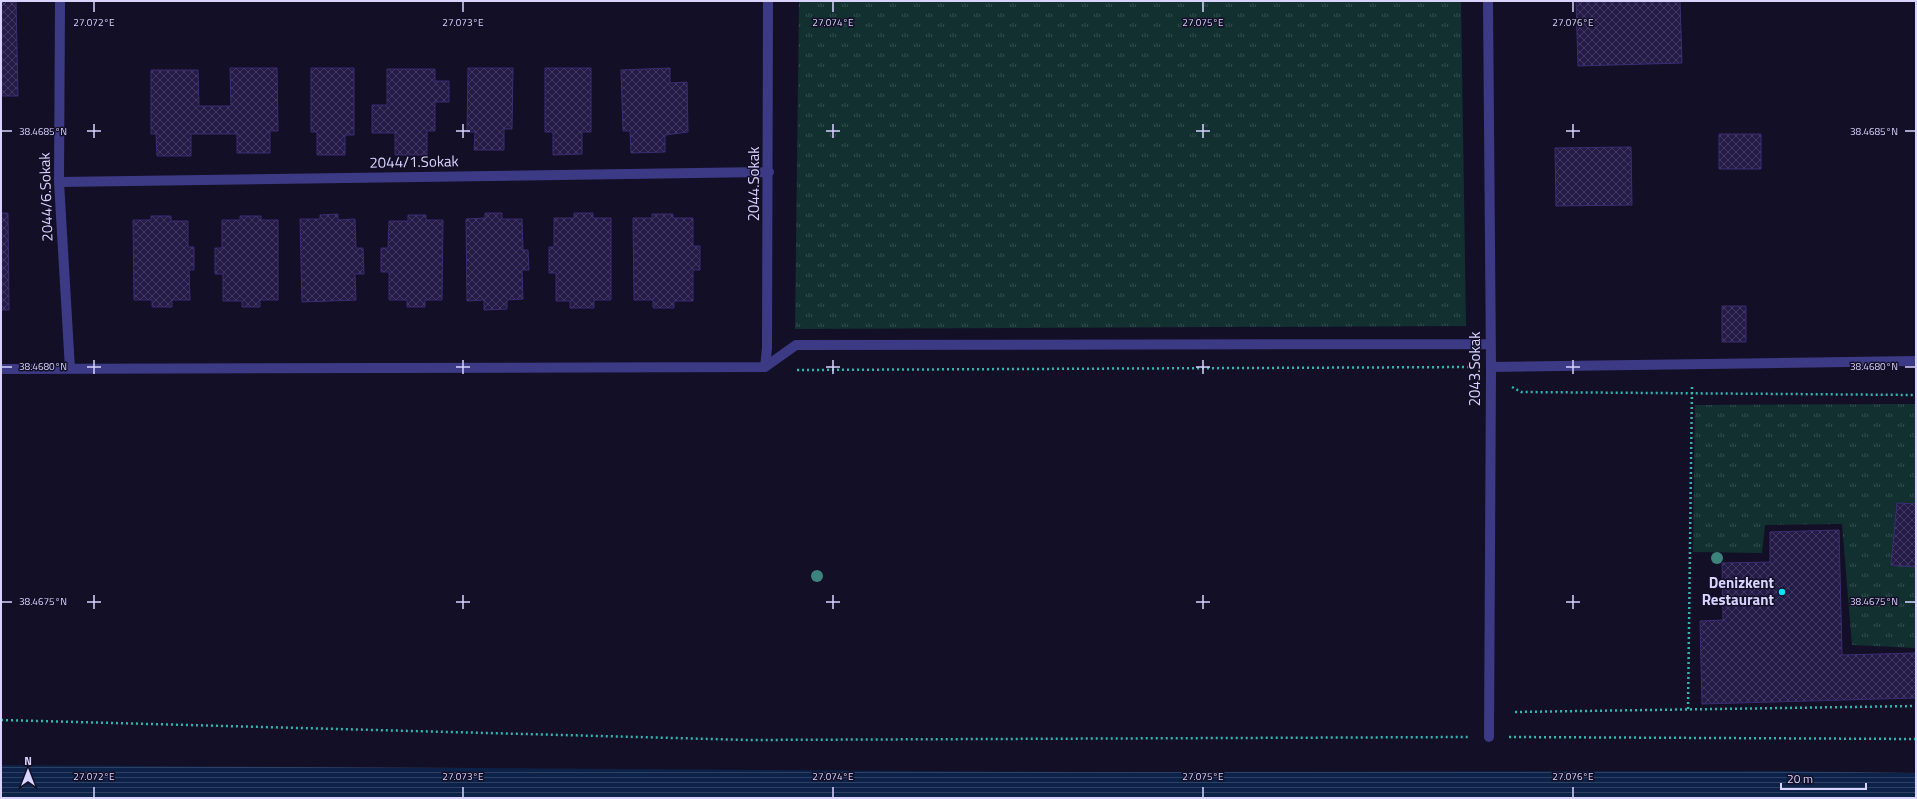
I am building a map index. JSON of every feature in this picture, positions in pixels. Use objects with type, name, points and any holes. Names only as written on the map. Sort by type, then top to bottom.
[{"type":"street","name":"2044/6.Sokak","points":[[60,1],[59,182],[70,369]]},
{"type":"street","name":"2044.Sokak","points":[[765,367],[767,348],[769,172],[768,1]]},
{"type":"street","name":"2043.Sokak","points":[[1488,1],[1491,371],[1489,737]]},
{"type":"street","name":"2044/1.Sokak","points":[[59,182],[769,172]]},
{"type":"street","points":[[1,369],[765,367],[796,345],[1490,344]]},
{"type":"street","points":[[1491,371],[1692,364],[1916,361]]},
{"type":"path","points":[[1688,709],[1692,364]]},
{"type":"path","points":[[791,370],[1474,367],[1491,371],[1521,392],[1916,395]]},
{"type":"path","points":[[1515,712],[1916,706]]},
{"type":"path","points":[[1,720],[749,740],[1489,737],[1916,739]]},
{"type":"green space","points":[[799,1],[1461,1],[1466,326],[795,329]]},
{"type":"green space","points":[[1916,404],[1916,648],[1852,645],[1842,524],[1765,525],[1762,553],[1693,552],[1695,405]]},
{"type":"water","points":[[1,765],[1075,772],[1785,771],[1916,773],[1916,798],[1,798]]},
{"type":"building","points":[[1,1],[16,1],[18,96],[1,96]]},
{"type":"building","points":[[1576,1],[1680,1],[1682,63],[1578,66]]},
{"type":"building","points":[[230,68],[277,68],[278,131],[270,131],[270,153],[237,153],[237,134],[191,134],[191,156],[157,156],[156,134],[151,134],[151,70],[198,70],[199,106],[231,106]]},
{"type":"building","points":[[311,68],[354,68],[354,135],[345,135],[345,155],[317,155],[317,132],[311,132]]},
{"type":"building","points":[[468,68],[513,68],[512,129],[504,129],[504,150],[474,150],[475,132],[467,132]]},
{"type":"building","points":[[545,68],[591,68],[591,132],[582,132],[582,154],[553,155],[553,132],[545,132]]},
{"type":"building","points":[[670,68],[670,83],[687,82],[688,132],[665,135],[665,152],[631,153],[630,131],[623,131],[621,70]]},
{"type":"building","points":[[387,69],[435,69],[435,81],[449,81],[449,102],[435,102],[435,131],[427,131],[427,155],[395,155],[395,133],[372,133],[372,105],[387,105]]},
{"type":"building","points":[[1719,134],[1761,134],[1761,169],[1719,169]]},
{"type":"building","points":[[1631,147],[1632,205],[1556,206],[1555,148]]},
{"type":"building","points":[[1,213],[8,213],[9,310],[1,310]]},
{"type":"building","points":[[485,213],[502,213],[502,219],[522,219],[523,250],[528,250],[529,270],[522,270],[523,299],[507,300],[507,309],[484,310],[484,300],[467,301],[466,219],[485,218]]},
{"type":"building","points":[[574,213],[593,213],[593,218],[611,218],[611,300],[594,300],[594,308],[570,308],[570,301],[556,301],[556,273],[549,273],[549,247],[554,247],[554,218],[574,218]]},
{"type":"building","points":[[338,214],[338,220],[355,219],[356,248],[363,248],[364,274],[355,274],[356,300],[302,302],[300,219],[320,219],[320,215]]},
{"type":"building","points":[[652,214],[673,214],[673,218],[693,218],[693,246],[700,246],[700,270],[693,270],[693,301],[674,301],[674,308],[653,308],[653,300],[634,300],[633,218],[652,218]]},
{"type":"building","points":[[408,215],[426,215],[426,220],[443,220],[442,300],[425,300],[425,307],[407,307],[407,300],[389,300],[389,272],[381,272],[381,248],[388,248],[389,221],[408,221]]},
{"type":"building","points":[[151,216],[171,216],[171,221],[188,221],[188,247],[194,247],[194,270],[189,270],[190,300],[172,300],[172,307],[152,307],[152,300],[134,300],[133,220],[151,220]]},
{"type":"building","points":[[240,216],[261,216],[261,220],[278,220],[278,300],[260,300],[260,307],[242,307],[242,301],[223,301],[223,274],[215,274],[215,248],[222,248],[222,220],[240,220]]},
{"type":"building","points":[[1722,306],[1746,306],[1746,342],[1722,342]]},
{"type":"building","points":[[1897,503],[1916,504],[1916,567],[1891,565]]},
{"type":"building","name":"Denizkent Restaurant","points":[[1839,530],[1842,655],[1916,653],[1916,698],[1702,704],[1700,621],[1723,620],[1722,563],[1770,562],[1770,532]]},
{"type":"place","name":"Denizkent Restaurant","points":[[1782,592]]}]
